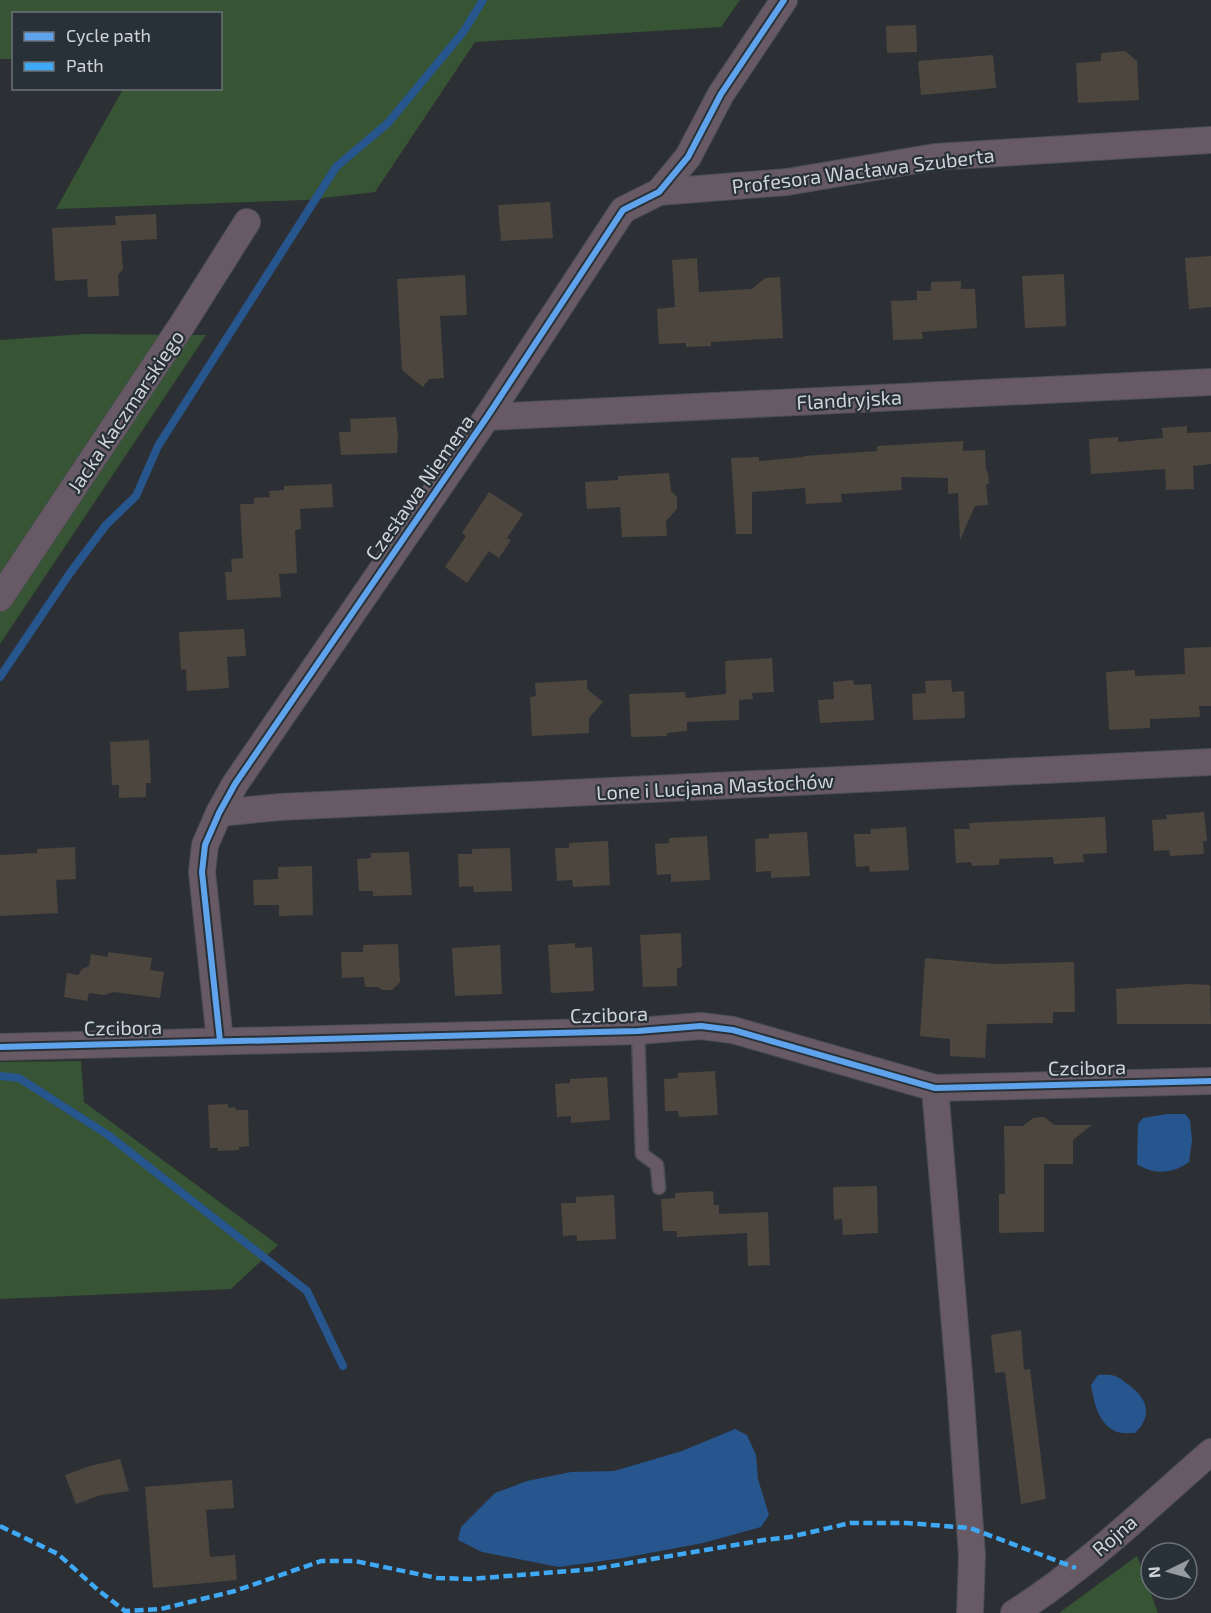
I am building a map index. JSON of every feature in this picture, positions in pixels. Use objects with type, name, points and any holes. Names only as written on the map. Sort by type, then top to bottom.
[{"type":"street","name":"Czesława Niemena","points":[[220,1041],[202,872],[205,845],[219,813],[241,775],[488,417],[623,210],[659,192],[688,158],[721,94],[784,0]]},
{"type":"street","name":"Profesora Wacława Szuberta","points":[[659,192],[787,182],[935,157],[1211,140]]},
{"type":"street","name":"Jacka Kaczmarskiego","points":[[0,598],[182,325],[247,222]]},
{"type":"street","name":"Flandryjska","points":[[488,417],[1211,382]]},
{"type":"street","name":"Lone i Lucjana Masłochów","points":[[219,813],[280,807],[1211,762]]},
{"type":"street","name":"Czcibora","points":[[0,1047],[638,1031],[701,1026],[733,1030],[935,1088],[1211,1081]]},
{"type":"street","points":[[935,1088],[971,1547],[970,1613]]},
{"type":"street","name":"Rojna","points":[[1014,1613],[1052,1588],[1211,1452]]},
{"type":"lane","points":[[638,1031],[642,1154],[657,1165],[659,1188]]},
{"type":"green space","points":[[0,0],[740,0],[721,27],[475,42],[375,192],[306,200],[56,209],[122,90],[222,90],[222,12],[12,12],[12,59],[0,59]]},
{"type":"green space","points":[[85,334],[206,335],[0,644],[0,340]]},
{"type":"green space","points":[[81,1061],[84,1102],[278,1245],[231,1289],[0,1299],[0,1062]]},
{"type":"green space","points":[[1137,1556],[1139,1601],[1154,1601],[1158,1613],[1059,1613]]},
{"type":"water","points":[[1185,1114],[1190,1120],[1192,1140],[1189,1162],[1176,1169],[1163,1172],[1143,1168],[1137,1164],[1138,1124],[1143,1118]]},
{"type":"water","points":[[1098,1375],[1118,1378],[1135,1390],[1144,1402],[1146,1414],[1141,1427],[1135,1433],[1117,1432],[1104,1423],[1095,1405],[1091,1385]]},
{"type":"water","points":[[735,1429],[747,1435],[756,1455],[758,1479],[769,1515],[761,1527],[703,1543],[559,1567],[482,1552],[458,1540],[461,1527],[495,1493],[527,1481],[571,1472],[614,1471],[682,1451]]},
{"type":"building","points":[[916,25],[917,52],[887,53],[886,26]]},
{"type":"building","points":[[1125,51],[1137,61],[1139,100],[1078,103],[1076,63],[1101,61],[1101,53]]},
{"type":"building","points":[[993,55],[996,88],[921,95],[918,61]]},
{"type":"building","points":[[550,202],[553,238],[501,241],[498,205]]},
{"type":"building","points":[[156,214],[157,239],[121,241],[123,269],[118,275],[119,296],[88,297],[87,279],[55,281],[52,228],[116,225],[115,216]]},
{"type":"building","points":[[1211,256],[1211,307],[1189,309],[1185,258]]},
{"type":"building","points":[[697,258],[699,292],[752,289],[765,278],[780,277],[783,338],[711,342],[711,346],[686,347],[686,343],[659,344],[657,309],[675,307],[672,260]]},
{"type":"building","points":[[1064,274],[1066,326],[1025,328],[1022,276]]},
{"type":"building","points":[[465,275],[467,315],[440,316],[444,378],[429,379],[423,387],[402,370],[397,279]]},
{"type":"building","points":[[961,281],[961,289],[975,289],[977,328],[922,332],[923,339],[893,340],[891,301],[917,300],[917,291],[931,291],[931,282]]},
{"type":"building","points":[[396,417],[397,453],[341,455],[339,432],[351,432],[350,419]]},
{"type":"building","points":[[1187,426],[1187,433],[1211,432],[1211,464],[1193,466],[1194,489],[1166,490],[1165,469],[1091,474],[1089,439],[1118,437],[1118,442],[1163,438],[1162,428]]},
{"type":"building","points":[[963,441],[963,451],[985,450],[989,483],[986,485],[988,505],[975,506],[960,540],[958,493],[948,494],[948,478],[901,477],[902,490],[841,494],[842,502],[806,504],[805,488],[752,492],[752,534],[736,534],[731,458],[759,457],[759,461],[877,451],[877,446]]},
{"type":"building","points":[[669,473],[671,491],[677,497],[677,509],[666,521],[667,536],[622,537],[620,507],[587,509],[585,482],[618,480],[618,476]]},
{"type":"building","points":[[332,484],[333,507],[300,509],[301,529],[295,530],[297,573],[279,574],[281,597],[227,600],[225,572],[232,572],[231,559],[243,558],[240,504],[254,504],[254,498],[270,497],[269,491],[284,490],[284,486]]},
{"type":"building","points":[[489,492],[523,514],[507,538],[511,540],[499,558],[489,551],[467,583],[445,567],[466,536],[462,533]]},
{"type":"building","points":[[244,629],[246,656],[227,657],[229,688],[187,691],[186,669],[181,670],[179,632]]},
{"type":"building","points":[[1211,647],[1211,706],[1199,706],[1200,717],[1150,719],[1150,728],[1109,730],[1106,672],[1135,670],[1135,676],[1185,674],[1184,648]]},
{"type":"building","points":[[772,658],[774,692],[752,693],[753,699],[739,700],[739,720],[687,722],[687,731],[667,733],[667,736],[631,737],[629,694],[685,692],[686,698],[726,694],[725,661]]},
{"type":"building","points":[[587,680],[587,689],[603,702],[589,718],[589,733],[532,736],[530,697],[536,696],[535,683]]},
{"type":"building","points":[[853,680],[854,685],[871,684],[874,720],[820,723],[818,700],[834,699],[833,682]]},
{"type":"building","points":[[951,680],[952,692],[964,691],[965,718],[913,720],[912,694],[926,693],[925,681]]},
{"type":"building","points":[[149,740],[151,783],[146,783],[146,797],[119,798],[119,785],[112,785],[110,742]]},
{"type":"building","points":[[1204,812],[1207,841],[1203,841],[1204,854],[1170,856],[1169,850],[1154,851],[1152,820],[1167,819],[1166,815]]},
{"type":"building","points":[[1105,817],[1107,853],[1083,854],[1084,862],[1054,864],[1053,857],[999,859],[999,865],[972,866],[971,862],[956,863],[954,829],[970,829],[969,823]]},
{"type":"building","points":[[906,827],[909,870],[870,872],[869,866],[856,867],[854,834],[871,834],[870,829]]},
{"type":"building","points":[[807,832],[810,876],[771,878],[771,871],[756,872],[755,839],[769,838],[769,834]]},
{"type":"building","points":[[707,836],[710,880],[671,882],[671,874],[657,875],[655,844],[669,843],[669,838]]},
{"type":"building","points":[[608,841],[610,885],[573,887],[572,880],[557,881],[555,848],[569,848],[569,843]]},
{"type":"building","points":[[75,847],[76,879],[56,880],[58,913],[0,916],[0,855],[37,853],[37,849]]},
{"type":"building","points":[[510,848],[512,891],[474,892],[473,886],[459,887],[458,854],[472,854],[472,849]]},
{"type":"building","points":[[409,852],[412,895],[373,896],[373,891],[359,891],[357,859],[371,858],[371,853]]},
{"type":"building","points":[[312,866],[313,915],[279,916],[279,905],[254,905],[253,880],[278,879],[278,867]]},
{"type":"building","points":[[681,933],[682,967],[677,968],[677,986],[643,987],[640,935]]},
{"type":"building","points":[[575,943],[575,948],[592,947],[594,991],[551,993],[548,945]]},
{"type":"building","points":[[398,944],[400,982],[392,990],[365,987],[364,977],[342,978],[341,952],[363,952],[363,945]]},
{"type":"building","points":[[500,945],[502,994],[455,996],[452,948]]},
{"type":"building","points":[[108,952],[152,958],[150,970],[164,972],[160,998],[114,992],[104,995],[89,993],[87,1001],[64,997],[67,973],[78,975],[82,969],[89,966],[91,954],[108,957]]},
{"type":"building","points":[[925,958],[995,964],[1074,962],[1075,1012],[1053,1012],[1053,1023],[987,1024],[985,1058],[950,1056],[950,1039],[920,1036]]},
{"type":"building","points":[[1189,984],[1210,985],[1211,1024],[1117,1024],[1116,989]]},
{"type":"building","points":[[715,1071],[718,1115],[679,1117],[678,1111],[665,1111],[664,1079],[678,1078],[678,1073]]},
{"type":"building","points":[[607,1077],[610,1120],[571,1123],[571,1116],[557,1117],[555,1084],[570,1083],[570,1079]]},
{"type":"building","points":[[228,1104],[228,1108],[248,1110],[249,1146],[239,1147],[239,1150],[218,1151],[218,1148],[210,1148],[208,1105]]},
{"type":"building","points":[[1044,1117],[1054,1125],[1092,1125],[1073,1140],[1073,1164],[1044,1164],[1044,1232],[999,1233],[999,1194],[1005,1194],[1004,1126],[1023,1126],[1033,1118]]},
{"type":"building","points":[[877,1186],[878,1233],[843,1235],[842,1219],[834,1220],[833,1187]]},
{"type":"building","points":[[713,1191],[714,1205],[719,1205],[719,1214],[768,1212],[770,1265],[748,1266],[747,1233],[677,1237],[677,1231],[663,1231],[661,1199],[675,1198],[675,1193]]},
{"type":"building","points":[[614,1195],[616,1239],[577,1241],[577,1235],[563,1236],[561,1203],[576,1203],[576,1197]]},
{"type":"building","points":[[1021,1330],[1024,1370],[1030,1369],[1046,1499],[1021,1504],[1005,1372],[995,1373],[991,1335]]},
{"type":"building","points":[[120,1459],[129,1491],[101,1495],[76,1504],[65,1475]]},
{"type":"building","points":[[232,1480],[234,1508],[206,1510],[210,1557],[235,1555],[237,1580],[153,1588],[145,1487]]},
{"type":"waterway","points":[[0,677],[70,573],[106,525],[136,496],[158,446],[336,167],[388,123],[464,31],[483,0]]},
{"type":"waterway","points":[[0,1076],[19,1078],[108,1135],[307,1291],[343,1366]]},
{"type":"marked path","points":[[0,1526],[58,1554],[125,1611],[161,1609],[235,1591],[321,1561],[355,1561],[437,1578],[471,1579],[594,1569],[790,1537],[850,1523],[907,1523],[970,1528],[1076,1568]]},
{"type":"cycle path","points":[[220,1041],[202,872],[205,845],[219,813],[235,784],[487,417],[623,210],[659,192],[688,157],[721,94],[784,0]]},
{"type":"cycle path","points":[[0,1047],[638,1031],[701,1026],[733,1030],[935,1088],[1211,1081]]}]
